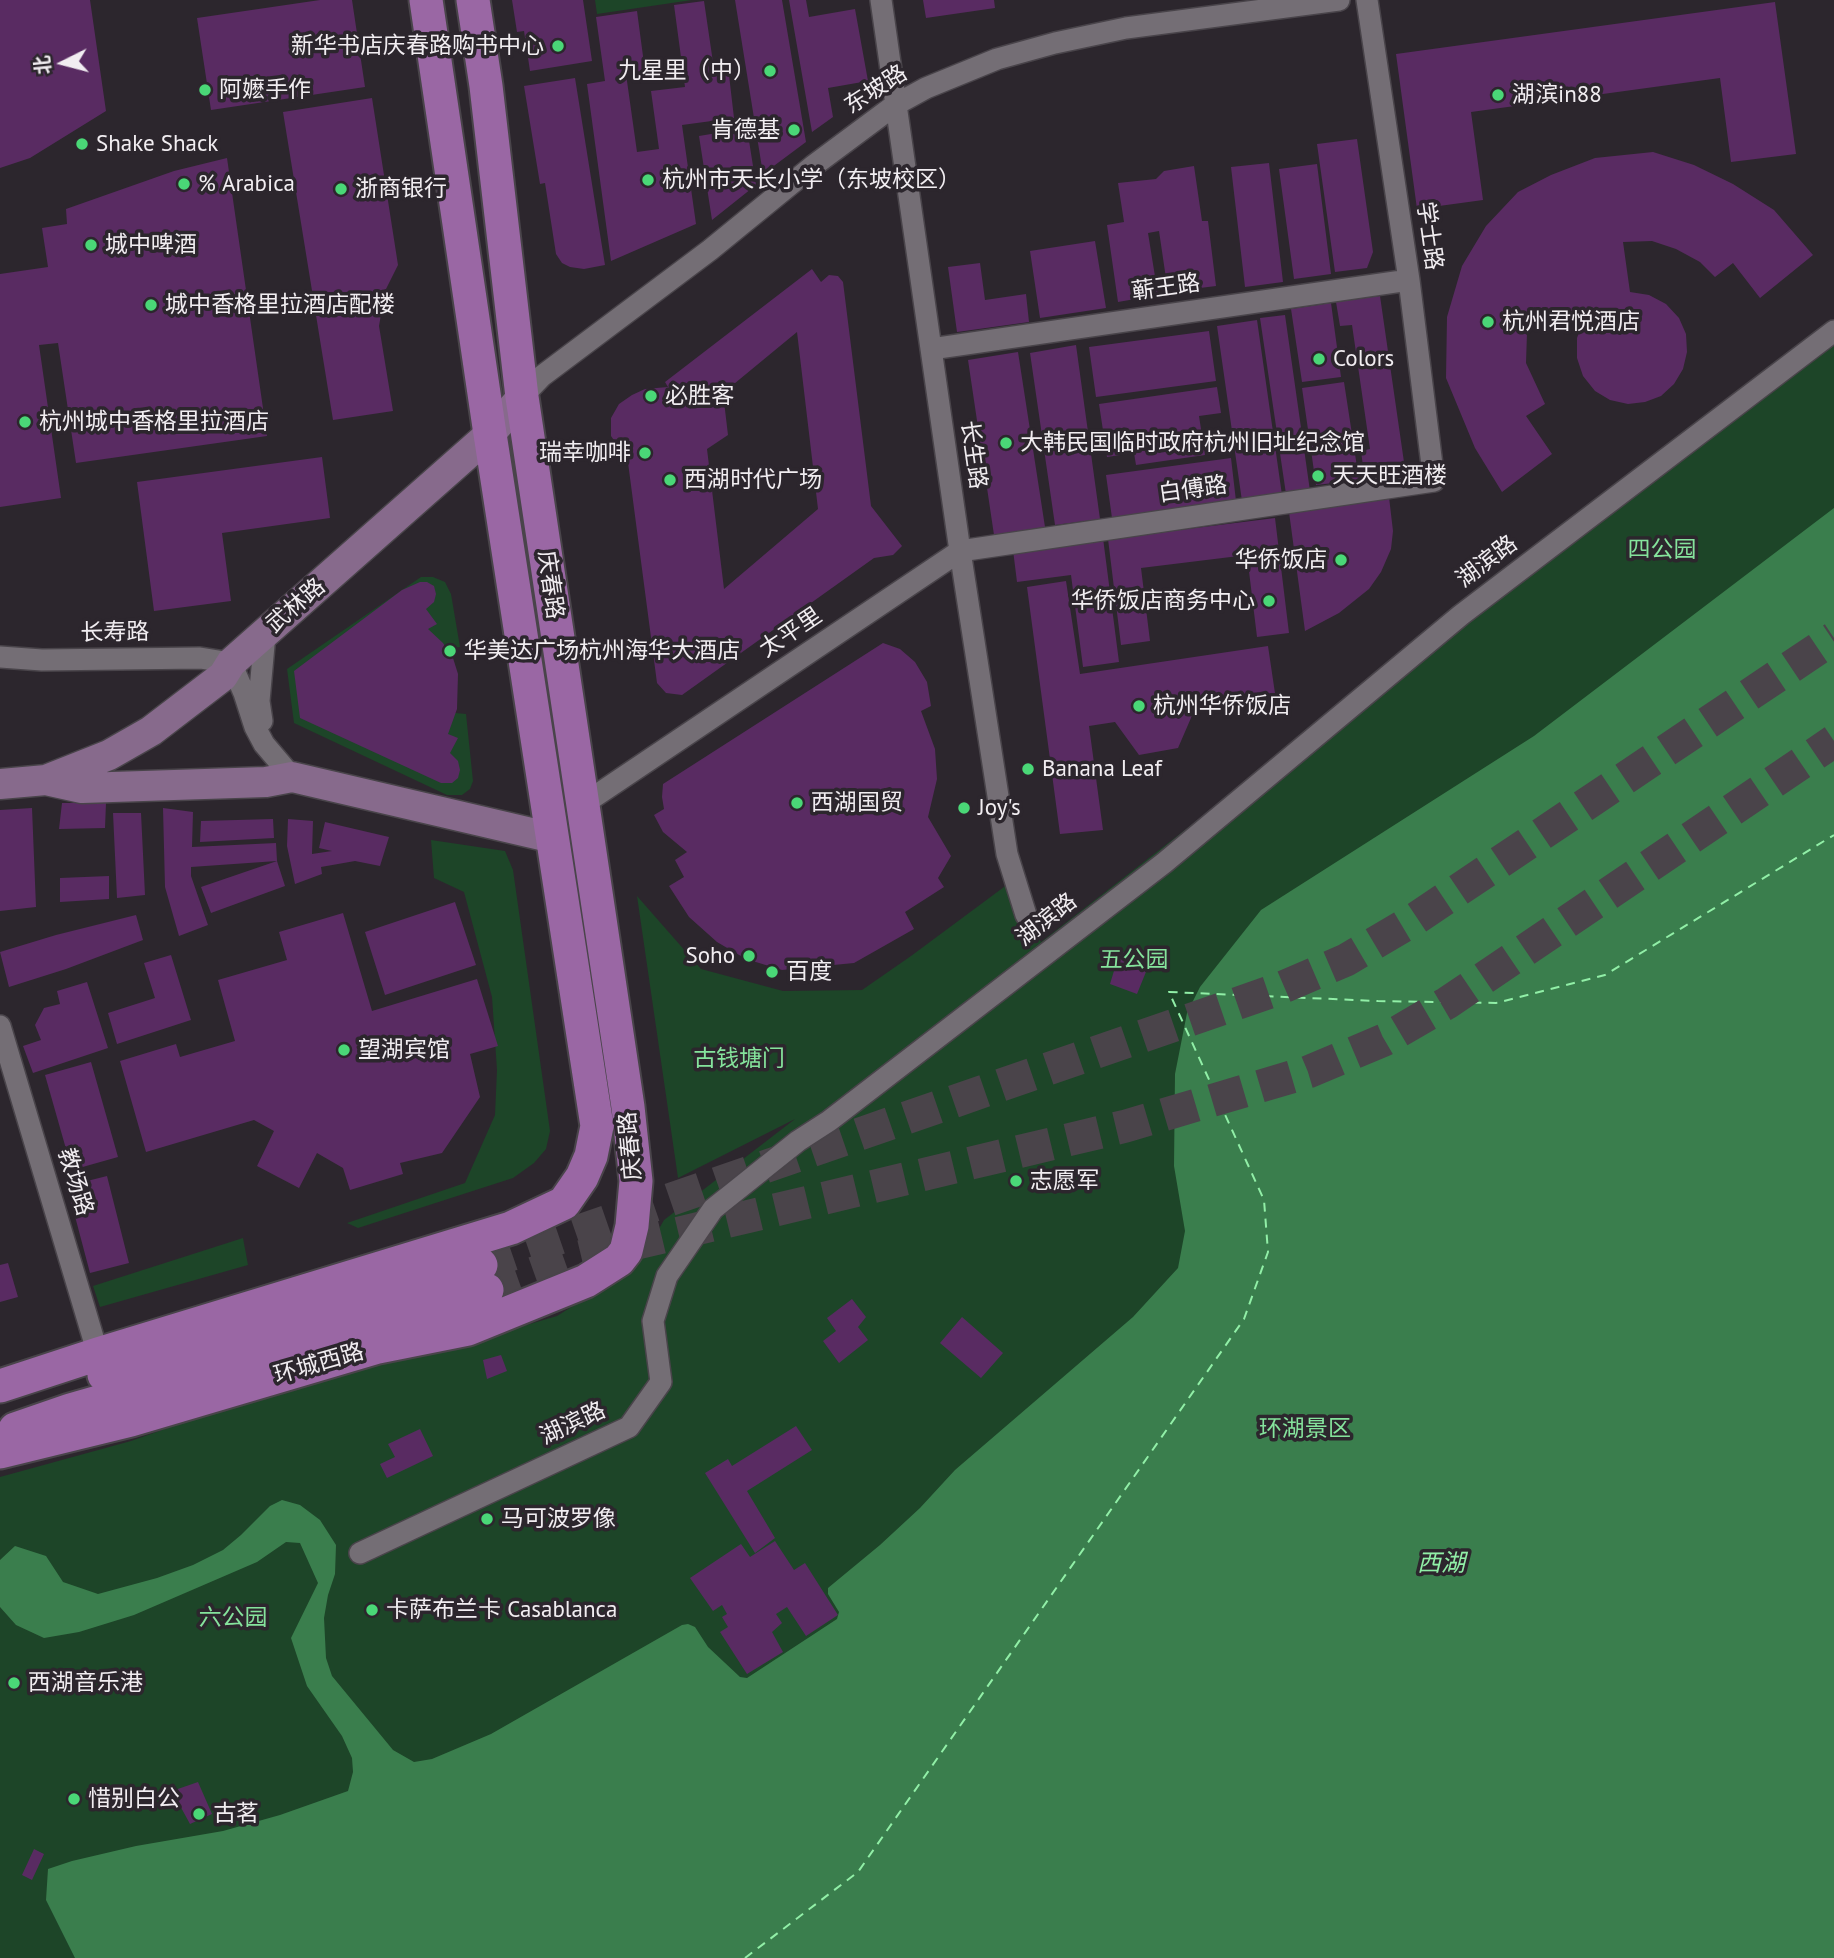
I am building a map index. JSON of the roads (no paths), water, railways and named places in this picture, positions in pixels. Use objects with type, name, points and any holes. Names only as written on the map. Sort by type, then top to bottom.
[{"type":"main road","name":"庆春路","points":[[98,1353],[511,1228],[564,1203],[582,1177],[591,1156],[597,1126],[426,0]]},
{"type":"main road","name":"庆春路","points":[[473,0],[486,86],[522,397],[628,1107],[636,1181],[632,1226],[626,1251]]},
{"type":"main road","name":"环城西路","points":[[0,1452],[131,1420],[378,1347],[468,1329],[586,1281],[619,1260],[626,1251]]},
{"type":"main road","name":"环城西路","points":[[0,1409],[57,1389],[484,1277],[0,1435]]},
{"type":"main road","points":[[0,1386],[98,1353]]},
{"type":"street","name":"长生路","points":[[881,0],[960,551],[1007,854],[1026,915]]},
{"type":"street","name":"东坡路","points":[[522,397],[542,376],[710,250],[813,166],[895,105],[926,88],[997,59],[1055,43],[1126,28],[1339,0]]},
{"type":"street","name":"学士路","points":[[1367,0],[1409,279],[1434,481]]},
{"type":"street","name":"蕲王路","points":[[931,349],[1409,279]]},
{"type":"street","name":"湖滨路","points":[[360,1553],[629,1427],[661,1382],[653,1321],[667,1276],[713,1209],[798,1141],[829,1121],[1164,863],[1461,615],[1834,331]]},
{"type":"street","name":"武林路","points":[[0,784],[46,780],[109,755],[151,731],[223,676],[231,663],[490,434],[522,397]]},
{"type":"street","name":"白傅路","points":[[960,551],[1434,481]]},
{"type":"street","name":"太平里","points":[[582,805],[960,551]]},
{"type":"street","points":[[264,744],[259,701],[265,634]]},
{"type":"street","name":"长寿路","points":[[0,657],[42,660],[200,658],[231,663]]},
{"type":"street","points":[[231,663],[264,744],[292,777]]},
{"type":"street","name":"武林路","points":[[46,780],[82,788],[266,782],[292,777],[553,838]]},
{"type":"street","name":"教场路","points":[[0,1026],[98,1353]]},
{"type":"water","name":"西湖","points":[[1834,508],[1834,1958],[75,1958],[46,1900],[48,1869],[136,1846],[223,1831],[280,1815],[348,1791],[353,1772],[352,1758],[342,1736],[307,1686],[291,1638],[318,1583],[300,1543],[286,1542],[257,1562],[134,1615],[79,1632],[44,1638],[16,1625],[0,1607],[0,1560],[15,1546],[46,1556],[63,1582],[98,1594],[157,1578],[223,1550],[270,1506],[282,1500],[300,1505],[320,1520],[336,1545],[335,1574],[324,1618],[326,1658],[332,1676],[393,1750],[414,1762],[432,1759],[491,1734],[682,1625],[695,1627],[708,1647],[740,1677],[747,1678],[837,1619],[839,1612],[828,1594],[828,1588],[920,1508],[955,1470],[1133,1317],[1178,1268],[1185,1231],[1174,1166],[1175,1074],[1187,1013],[1200,987],[1261,910],[1534,736]]},
{"type":"tunnel","points":[[481,1265],[1276,990],[1346,960],[1412,921],[1834,638]]},
{"type":"tunnel","points":[[487,1290],[579,1257],[1126,1126],[1308,1072],[1384,1040],[1447,1003],[1834,741]]},
{"type":"place","name":"新华书店庆春路购书中心","points":[[558,46]]},
{"type":"place","name":"九星里（中）","points":[[770,71]]},
{"type":"place","name":"阿嬷手作","points":[[205,90]]},
{"type":"place","name":"湖滨in88","points":[[1498,95]]},
{"type":"place","name":"肯德基","points":[[794,130]]},
{"type":"place","name":"Shake Shack","points":[[82,144]]},
{"type":"place","name":"杭州市天长小学（东坡校区）","points":[[648,180]]},
{"type":"place","name":"% Arabica","points":[[184,184]]},
{"type":"place","name":"浙商银行","points":[[341,189]]},
{"type":"place","name":"城中啤酒","points":[[91,245]]},
{"type":"place","name":"城中香格里拉酒店配楼","points":[[151,305]]},
{"type":"place","name":"杭州君悦酒店","points":[[1488,322]]},
{"type":"place","name":"Colors","points":[[1319,359]]},
{"type":"place","name":"必胜客","points":[[651,396]]},
{"type":"place","name":"杭州城中香格里拉酒店","points":[[25,422]]},
{"type":"place","name":"大韩民国临时政府杭州旧址纪念馆","points":[[1006,443]]},
{"type":"place","name":"瑞幸咖啡","points":[[645,453]]},
{"type":"place","name":"天天旺酒楼","points":[[1318,476]]},
{"type":"place","name":"西湖时代广场","points":[[670,480]]},
{"type":"place","name":"华侨饭店","points":[[1341,560]]},
{"type":"place","name":"华侨饭店商务中心","points":[[1269,601]]},
{"type":"place","name":"华美达广场杭州海华大酒店","points":[[450,651]]},
{"type":"place","name":"杭州华侨饭店","points":[[1139,706]]},
{"type":"place","name":"Banana Leaf","points":[[1028,769]]},
{"type":"place","name":"西湖国贸","points":[[797,803]]},
{"type":"place","name":"Joy's","points":[[964,808]]},
{"type":"place","name":"Soho","points":[[749,956]]},
{"type":"place","name":"百度","points":[[772,972]]},
{"type":"place","name":"望湖宾馆","points":[[344,1050]]},
{"type":"place","name":"志愿军","points":[[1016,1181]]},
{"type":"place","name":"马可波罗像","points":[[487,1519]]},
{"type":"place","name":"卡萨布兰卡 Casablanca","points":[[372,1610]]},
{"type":"place","name":"西湖音乐港","points":[[14,1683]]},
{"type":"place","name":"惜别白公","points":[[74,1799]]},
{"type":"place","name":"古茗","points":[[199,1814]]},
{"type":"park label","name":"四公园","points":[[1662,550]]},
{"type":"park label","name":"五公园","points":[[1134,960]]},
{"type":"park label","name":"古钱塘门","points":[[739,1059]]},
{"type":"park label","name":"环湖景区","points":[[1305,1429]]},
{"type":"park label","name":"六公园","points":[[233,1618]]}]
